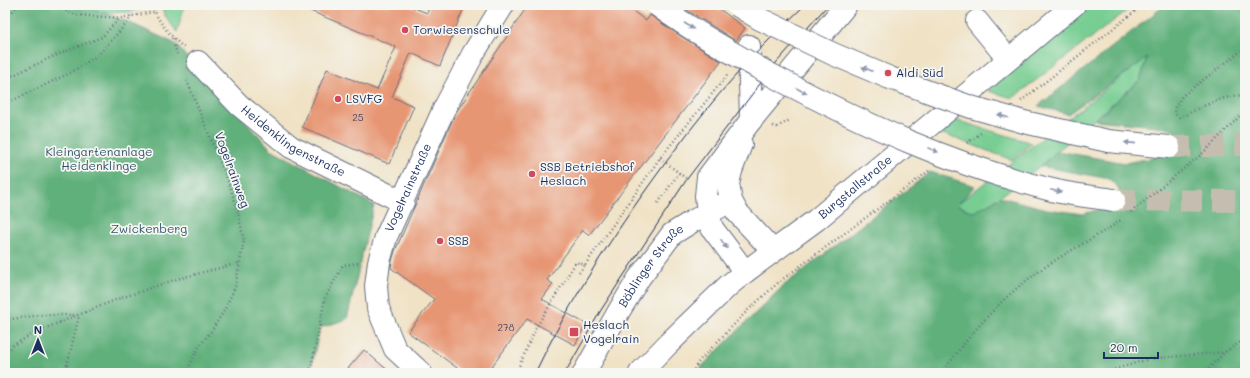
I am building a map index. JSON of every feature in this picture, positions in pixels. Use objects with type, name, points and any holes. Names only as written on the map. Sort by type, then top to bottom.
[{"type":"main road","name":"Vogelrainstraße","points":[[421,373],[395,349],[378,308],[376,286],[379,262],[386,237],[444,109],[473,54],[503,5]]},
{"type":"main road","points":[[657,5],[733,54],[817,99],[890,133],[963,163],[1122,211]]},
{"type":"main road","points":[[737,5],[760,19],[833,54],[890,78],[971,107],[1024,122],[1108,141],[1169,147]]},
{"type":"main road","points":[[744,272],[712,228],[706,196],[708,177],[749,123],[846,5]]},
{"type":"main road","name":"Burgstallstraße","points":[[640,373],[709,304],[744,272],[816,220],[1074,5]]},
{"type":"main road","points":[[977,21],[1008,59]]},
{"type":"main road","points":[[749,46],[749,123],[731,171],[728,184],[731,201],[737,212],[773,251]]},
{"type":"main road","name":"Heidenklingenstraße","points":[[188,67],[239,105],[291,147],[403,202]]},
{"type":"main road","name":"Böblinger Straße","points":[[584,373],[639,278],[672,234],[731,201]]},
{"type":"path","points":[[5,20],[18,5]]},
{"type":"path","points":[[50,5],[76,14],[120,18],[154,12]]},
{"type":"path","points":[[153,5],[154,12],[172,38],[188,67]]},
{"type":"path","points":[[1020,102],[1143,5]]},
{"type":"path","points":[[5,104],[72,72],[98,55],[128,22],[130,16]]},
{"type":"path","points":[[5,79],[54,56],[102,37],[120,18]]},
{"type":"path","name":"Vogelrainweg","points":[[172,38],[188,67],[230,186],[238,212],[244,241],[235,287],[227,305],[212,330],[198,348],[186,373]]},
{"type":"path","points":[[1245,48],[1182,96],[1176,107],[1175,114],[1179,117],[1185,116],[1198,108],[1221,99],[1239,95],[1245,96]]},
{"type":"path","points":[[579,274],[660,158],[731,70]]},
{"type":"path","points":[[942,373],[962,345],[973,333],[1000,304],[1031,277],[1111,227],[1122,211],[1203,153],[1245,111]]},
{"type":"path","points":[[965,145],[983,131]]},
{"type":"path","points":[[692,373],[699,362],[748,310],[780,281],[932,168]]},
{"type":"path","points":[[658,202],[679,173]]},
{"type":"path","points":[[310,373],[325,298],[343,265],[379,262]]},
{"type":"path","points":[[516,373],[538,326],[576,262],[585,265]]},
{"type":"path","points":[[5,355],[12,346],[36,332],[118,299],[177,279],[239,263]]},
{"type":"path","points":[[5,320],[40,315],[79,315]]},
{"type":"path","points":[[65,373],[79,315]]},
{"type":"path","points":[[1202,373],[1206,371],[1225,352],[1245,339]]},
{"type":"path","points":[[1103,373],[1149,359],[1225,352]]},
{"type":"path","points":[[525,373],[528,368]]},
{"type":"green space","name":"Zwickenberg","points":[[5,5],[84,5],[128,22],[174,43],[271,149],[374,205],[347,319],[320,328],[310,373],[5,373]]},
{"type":"green space","points":[[65,5],[144,5],[132,12],[94,13]]},
{"type":"green space","points":[[161,5],[185,5],[177,32],[164,14]]},
{"type":"green space","points":[[1090,5],[1134,5],[1013,98],[988,91]]},
{"type":"green space","points":[[1165,5],[1245,5],[1245,373],[697,373],[704,364],[783,286],[930,172],[975,186],[957,205],[974,212],[1000,197],[1047,209],[1083,214],[1111,206],[1119,197],[1119,189],[1109,179],[1040,166],[1057,151],[1125,163],[1157,157],[1175,145],[1176,136],[1173,130],[1156,126],[1095,120],[1140,80],[1147,58],[1068,114],[1038,106]]},
{"type":"green space","points":[[1147,57],[1140,80],[1040,166],[1000,197],[974,212],[956,205]]},
{"type":"green space","points":[[952,119],[1032,143],[1012,160],[938,132]]},
{"type":"building","points":[[296,5],[407,5],[427,13],[430,5],[465,5],[440,66],[411,53],[392,97],[414,106],[389,164],[302,127],[327,69],[377,90],[396,47]]},
{"type":"building","name":"SSB Betriebshof Heslach","points":[[528,5],[625,5],[646,21],[650,15],[721,61],[589,235],[583,230],[547,280],[553,284],[542,299],[586,324],[575,345],[527,319],[487,373],[464,373],[408,332],[434,299],[391,268],[392,261],[455,114]]},
{"type":"building","points":[[679,5],[714,5],[745,28],[736,41]]},
{"type":"building","points":[[364,350],[391,373],[344,373]]},
{"type":"tunnel","points":[[1169,147],[1245,145]]},
{"type":"tunnel","points":[[1114,200],[1245,201]]},
{"type":"tram line","points":[[535,373],[558,328],[596,264],[664,165],[691,129],[734,77],[805,5]]},
{"type":"tram line","points":[[565,373],[601,310],[687,179],[776,63],[828,5]]},
{"type":"place","name":"Torwiesenschule","points":[[405,30]]},
{"type":"place","name":"Aldi Süd","points":[[888,73]]},
{"type":"place","name":"LSVFG","points":[[338,99]]},
{"type":"place","name":"SSB Betriebshof Heslach","points":[[532,174]]},
{"type":"place","name":"SSB","points":[[440,241]]},
{"type":"place","name":"Heslach Vogelrain","points":[[574,332]]},
{"type":"park label","name":"Kleingartenanlage Heidenklinge","points":[[99,159]]}]
